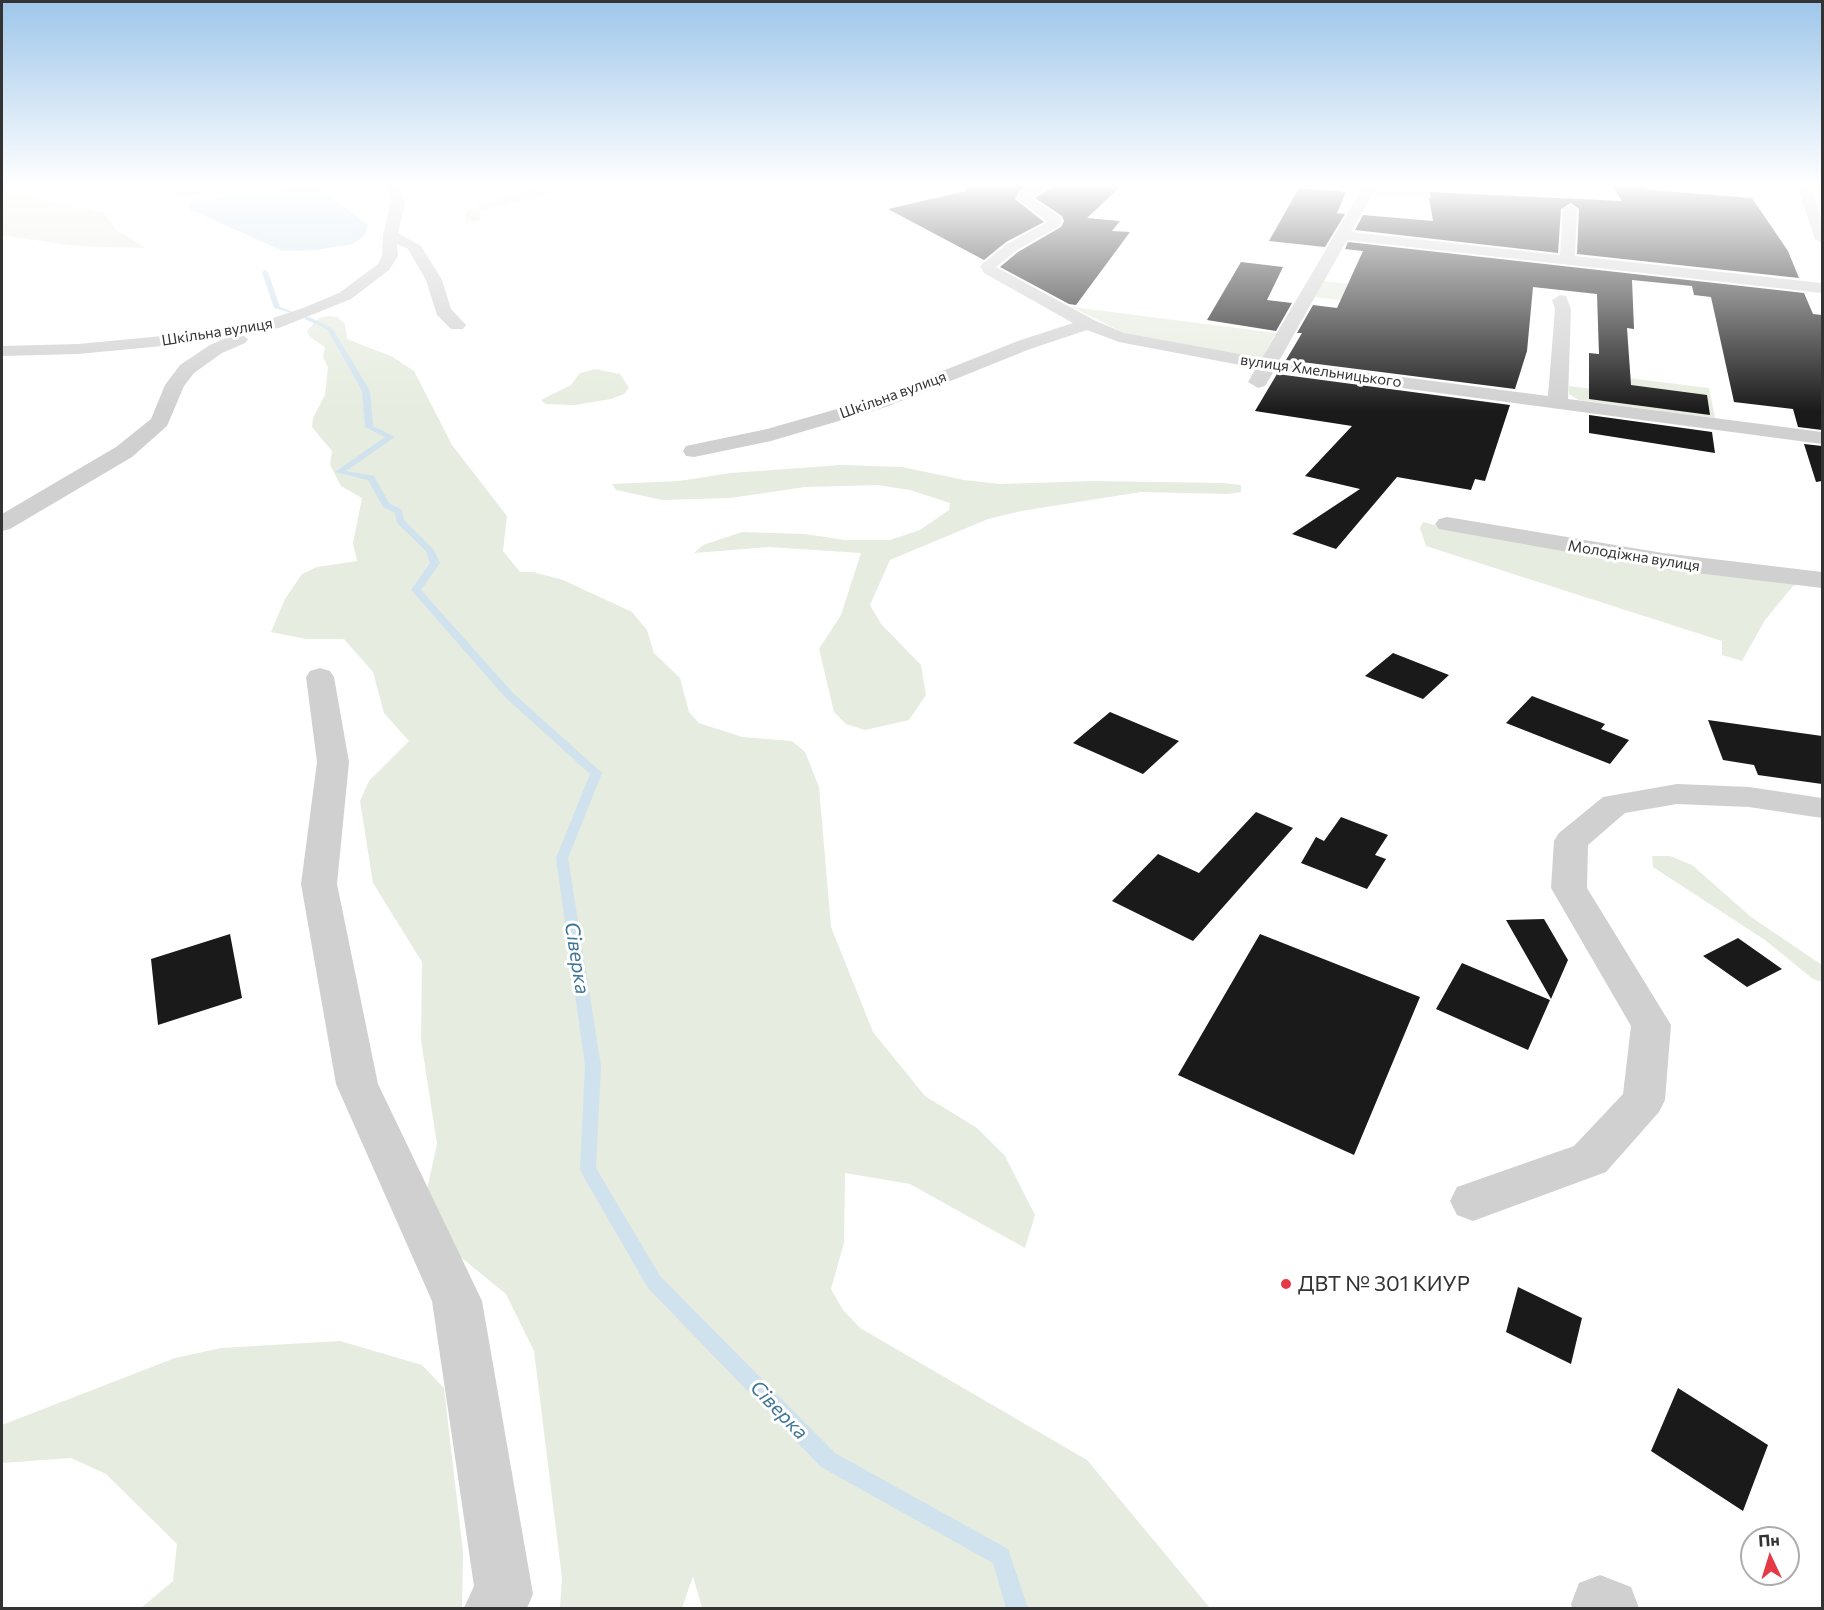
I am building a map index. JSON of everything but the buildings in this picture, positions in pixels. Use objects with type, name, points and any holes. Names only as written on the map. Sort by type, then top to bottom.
[{"type":"street","name":"Шкільна вулиця","points":[[2,351],[78,349],[194,338],[273,324],[331,303],[374,277],[388,260]]},
{"type":"street","points":[[422,260],[434,280],[443,311],[457,325]]},
{"type":"street","name":"вулиця Хмельницького","points":[[995,260],[988,266],[990,270],[1088,324],[1119,337],[1154,345],[1268,365],[1822,438]]},
{"type":"street","points":[[1255,385],[1327,260]]},
{"type":"street","points":[[1573,260],[1822,288]]},
{"type":"street","points":[[1558,402],[1563,309],[1560,300]]},
{"type":"street","points":[[2,524],[134,444],[160,422],[175,385],[187,369],[216,349],[273,324]]},
{"type":"street","name":"Шкільна вулиця","points":[[694,451],[771,435],[868,406],[1024,345],[1088,324]]},
{"type":"street","points":[[2,363],[78,349]]},
{"type":"street","name":"Молодіжна вулиця","points":[[1447,524],[1663,561],[1822,580]]},
{"type":"street","points":[[320,677],[333,762],[319,884],[357,1084],[458,1301],[504,1594],[494,1608]]},
{"type":"street","points":[[1473,1201],[1590,1160],[1644,1100],[1651,1025],[1569,888],[1571,841],[1615,804],[1677,794],[1749,797],[1822,808]]},
{"type":"shaded area","points":[[1323,281],[1435,294],[1341,300],[1315,297]]},
{"type":"shaded area","points":[[1072,307],[1276,333],[1262,358],[1126,334]]},
{"type":"shaded area","points":[[337,317],[345,324],[347,339],[393,357],[414,371],[452,445],[507,516],[503,551],[520,572],[533,572],[563,580],[632,612],[647,630],[654,653],[680,678],[689,712],[699,723],[742,737],[792,741],[805,752],[819,787],[831,927],[873,1032],[925,1096],[977,1128],[1005,1156],[1035,1215],[1025,1248],[910,1184],[845,1173],[844,1243],[831,1289],[843,1310],[860,1328],[1087,1460],[1210,1608],[702,1608],[693,1576],[682,1608],[560,1608],[562,1578],[534,1351],[506,1294],[458,1255],[425,1199],[437,1144],[421,1040],[422,962],[373,883],[360,801],[369,781],[409,741],[384,713],[373,672],[344,639],[306,639],[271,632],[285,599],[302,574],[317,567],[357,561],[353,543],[362,498],[341,486],[330,465],[332,451],[312,427],[313,418],[325,395],[328,367],[323,357],[325,347],[310,337],[307,331],[319,318]]},
{"type":"shaded area","points":[[595,369],[620,374],[629,388],[624,394],[611,399],[575,405],[546,404],[541,400],[571,385],[580,373]]},
{"type":"shaded area","points":[[1603,375],[1709,388],[1715,418],[1579,400],[1569,394],[1569,386],[1602,390]]},
{"type":"shaded area","points":[[841,465],[902,467],[964,480],[1001,484],[1095,481],[1222,483],[1241,485],[1241,492],[1227,494],[1141,492],[1021,511],[988,519],[890,560],[870,605],[881,624],[921,665],[926,695],[909,720],[865,730],[846,724],[834,712],[819,649],[841,615],[861,553],[769,547],[694,553],[703,545],[742,532],[805,534],[845,540],[890,540],[920,530],[949,510],[950,503],[910,490],[877,485],[805,487],[730,498],[662,500],[616,490],[612,484],[679,481],[731,473]]},
{"type":"shaded area","points":[[1423,522],[1446,528],[1810,582],[1793,586],[1765,620],[1742,661],[1722,655],[1722,641],[1426,546],[1420,528]]},
{"type":"shaded area","points":[[1652,856],[1670,856],[1692,865],[1751,917],[1822,965],[1822,982],[1813,979],[1765,940],[1653,867]]},
{"type":"shaded area","points":[[340,1341],[422,1365],[444,1388],[463,1552],[462,1608],[141,1608],[173,1581],[177,1544],[106,1474],[71,1458],[2,1463],[2,1425],[175,1358],[221,1348]]},
{"type":"waterway","name":"Сіверка","points":[[265,272],[277,308],[289,312]]},
{"type":"waterway","name":"Сіверка","points":[[307,318],[330,329],[366,391],[369,427],[391,437],[339,472],[371,478],[386,505],[399,512],[400,521],[430,550],[435,563],[416,590],[509,695],[596,773],[562,858],[593,1066],[588,1169],[654,1282],[828,1460],[1001,1556],[1017,1608]]},
{"type":"place","name":"ДВТ № 301 КИУР","points":[[1286,1284]]}]
